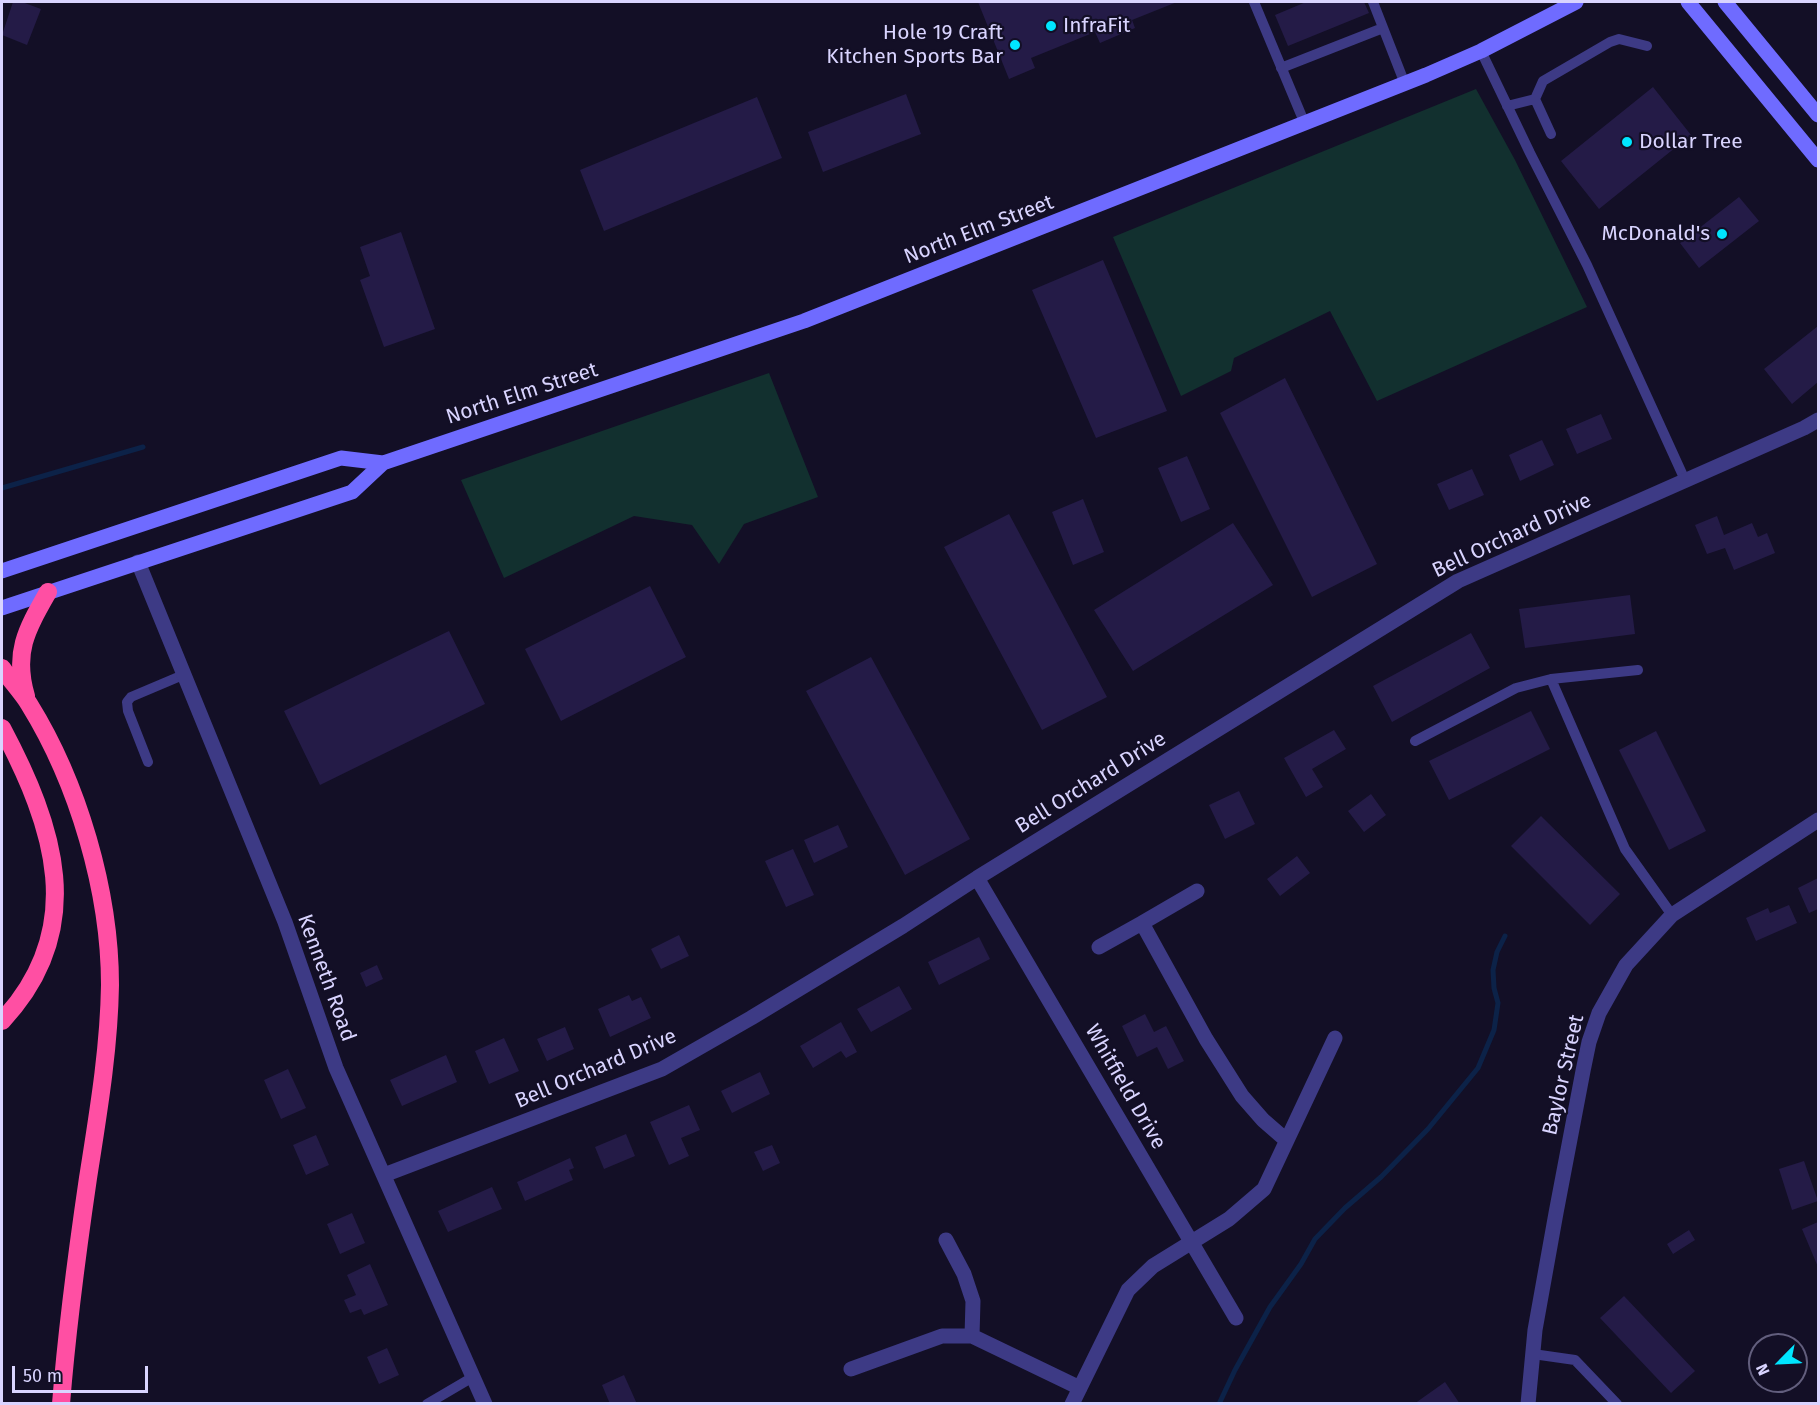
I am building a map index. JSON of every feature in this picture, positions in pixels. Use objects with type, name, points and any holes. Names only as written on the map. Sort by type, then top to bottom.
[{"type":"highway","points":[[28,704],[22,681],[21,651],[29,626],[48,592]]},
{"type":"highway","points":[[2,668],[28,704],[61,767],[81,822],[100,895],[109,959],[106,1050],[76,1260],[61,1404]]},
{"type":"highway","points":[[2,728],[29,781],[39,807],[47,831],[55,879],[52,925],[46,947],[24,994],[2,1022]]},
{"type":"main road","name":"North Elm Street","points":[[2,608],[352,492],[383,463],[804,321],[1405,84],[1481,51],[1576,2]]},
{"type":"main road","points":[[1688,2],[1818,160]]},
{"type":"main road","points":[[1725,2],[1818,115]]},
{"type":"main road","name":"North Elm Street","points":[[2,571],[341,458],[383,463]]},
{"type":"street","name":"Bell Orchard Drive","points":[[384,1175],[662,1069],[903,926],[1458,581],[1818,420]]},
{"type":"street","name":"Kenneth Road","points":[[138,562],[295,948],[336,1068],[485,1404]]},
{"type":"street","name":"Baylor Street","points":[[1528,1404],[1535,1330],[1556,1213],[1589,1041],[1599,1013],[1626,965],[1672,915],[1818,820]]},
{"type":"street","name":"Whitfield Drive","points":[[977,878],[1236,1318]]},
{"type":"street","points":[[1099,947],[1197,891]]},
{"type":"street","points":[[1142,922],[1206,1039],[1242,1096],[1263,1120],[1286,1140]]},
{"type":"street","points":[[1072,1404],[1128,1290],[1153,1266],[1229,1219],[1264,1189],[1335,1038]]},
{"type":"street","points":[[946,1239],[964,1274],[973,1301],[972,1336]]},
{"type":"street","points":[[851,1370],[942,1336],[972,1336],[1080,1388]]},
{"type":"lane","points":[[1254,2],[1305,124]]},
{"type":"lane","points":[[1373,2],[1405,84]]},
{"type":"lane","points":[[1281,68],[1383,28]]},
{"type":"lane","points":[[1551,134],[1535,99],[1543,81],[1610,42],[1619,39],[1647,46]]},
{"type":"lane","points":[[1481,51],[1587,265],[1685,480]]},
{"type":"lane","points":[[1507,106],[1535,99]]},
{"type":"lane","points":[[1415,741],[1516,688],[1551,679],[1638,670]]},
{"type":"lane","points":[[148,762],[128,711],[127,702],[131,697],[183,675]]},
{"type":"lane","points":[[1551,679],[1625,849],[1672,915]]},
{"type":"lane","points":[[1533,1354],[1575,1360],[1617,1404]]},
{"type":"lane","points":[[427,1404],[473,1377]]},
{"type":"green space","points":[[1476,89],[1515,160],[1587,307],[1377,401],[1330,311],[1234,358],[1231,371],[1181,396],[1113,237]]},
{"type":"green space","points":[[769,373],[818,497],[744,524],[719,564],[692,525],[634,516],[504,578],[461,480]]},
{"type":"building","points":[[13,2],[22,2],[41,9],[27,45],[2,35]]},
{"type":"building","points":[[978,2],[1177,2],[1132,20],[1135,28],[1100,43],[1095,32],[1031,58],[1035,68],[1009,79]]},
{"type":"building","points":[[1306,2],[1364,2],[1369,13],[1288,46],[1275,15]]},
{"type":"building","points":[[1653,87],[1691,135],[1599,209],[1561,161]]},
{"type":"building","points":[[906,94],[921,134],[823,172],[808,132]]},
{"type":"building","points":[[757,97],[782,158],[604,231],[580,170]]},
{"type":"building","points":[[1739,197],[1759,221],[1699,268],[1680,243]]},
{"type":"building","points":[[401,232],[435,329],[384,347],[360,280],[370,276],[360,247]]},
{"type":"building","points":[[1103,260],[1167,411],[1096,438],[1032,290]]},
{"type":"building","points":[[1818,326],[1818,382],[1792,404],[1764,369]]},
{"type":"building","points":[[1285,378],[1377,564],[1312,597],[1220,413]]},
{"type":"building","points":[[1601,414],[1612,439],[1577,454],[1566,429]]},
{"type":"building","points":[[1542,440],[1554,465],[1520,481],[1509,455]]},
{"type":"building","points":[[1187,456],[1210,509],[1181,522],[1158,468]]},
{"type":"building","points":[[1472,469],[1484,495],[1449,510],[1437,484]]},
{"type":"building","points":[[1083,499],[1104,552],[1073,565],[1052,512]]},
{"type":"building","points":[[1009,514],[1107,697],[1042,730],[944,547]]},
{"type":"building","points":[[1717,516],[1724,535],[1752,523],[1758,537],[1767,533],[1775,553],[1734,570],[1725,548],[1707,554],[1695,525]]},
{"type":"building","points":[[1233,523],[1273,585],[1133,671],[1094,610]]},
{"type":"building","points":[[650,586],[686,657],[561,721],[525,649]]},
{"type":"building","points":[[1630,595],[1635,634],[1525,648],[1519,609]]},
{"type":"building","points":[[449,631],[485,704],[320,785],[284,711]]},
{"type":"building","points":[[1471,633],[1490,668],[1392,722],[1373,686]]},
{"type":"building","points":[[871,657],[970,839],[905,875],[806,691]]},
{"type":"building","points":[[1531,711],[1550,749],[1449,800],[1429,761]]},
{"type":"building","points":[[1334,730],[1346,749],[1312,769],[1323,787],[1306,797],[1284,758]]},
{"type":"building","points":[[1656,731],[1706,831],[1669,850],[1619,750]]},
{"type":"building","points":[[1239,791],[1255,824],[1225,839],[1209,805]]},
{"type":"building","points":[[1371,794],[1386,815],[1364,832],[1348,811]]},
{"type":"building","points":[[1541,816],[1620,894],[1590,925],[1511,846]]},
{"type":"building","points":[[838,825],[848,847],[814,863],[804,840]]},
{"type":"building","points":[[793,849],[814,895],[786,907],[765,861]]},
{"type":"building","points":[[1297,856],[1310,873],[1280,896],[1267,879]]},
{"type":"building","points":[[1818,878],[1818,909],[1809,913],[1798,888]]},
{"type":"building","points":[[1789,905],[1797,923],[1756,941],[1746,918],[1768,908],[1770,913]]},
{"type":"building","points":[[679,935],[689,956],[661,969],[651,949]]},
{"type":"building","points":[[979,937],[990,959],[939,985],[928,962]]},
{"type":"building","points":[[377,965],[383,979],[366,987],[360,973]]},
{"type":"building","points":[[899,986],[912,1009],[871,1032],[857,1009]]},
{"type":"building","points":[[629,995],[632,1001],[641,997],[651,1018],[610,1037],[598,1009]]},
{"type":"building","points":[[1145,1014],[1154,1032],[1166,1026],[1184,1061],[1168,1069],[1157,1047],[1137,1057],[1122,1026]]},
{"type":"building","points":[[841,1022],[857,1052],[846,1058],[841,1051],[813,1068],[800,1046]]},
{"type":"building","points":[[565,1027],[574,1049],[547,1061],[537,1039]]},
{"type":"building","points":[[504,1038],[519,1071],[489,1084],[475,1051]]},
{"type":"building","points":[[446,1055],[457,1082],[402,1106],[390,1080]]},
{"type":"building","points":[[288,1069],[306,1108],[281,1119],[264,1080]]},
{"type":"building","points":[[760,1072],[770,1094],[732,1113],[721,1091]]},
{"type":"building","points":[[689,1105],[700,1130],[681,1138],[689,1156],[669,1165],[650,1122]]},
{"type":"building","points":[[626,1134],[635,1156],[604,1169],[595,1147]]},
{"type":"building","points":[[316,1135],[329,1165],[306,1175],[293,1145]]},
{"type":"building","points":[[772,1145],[780,1163],[763,1171],[754,1152]]},
{"type":"building","points":[[570,1158],[574,1168],[569,1170],[573,1180],[525,1201],[517,1182]]},
{"type":"building","points":[[1804,1161],[1818,1201],[1792,1210],[1779,1169]]},
{"type":"building","points":[[492,1187],[502,1209],[448,1232],[438,1211]]},
{"type":"building","points":[[352,1213],[365,1243],[340,1254],[327,1224]]},
{"type":"building","points":[[1818,1222],[1818,1267],[1802,1229]]},
{"type":"building","points":[[1689,1230],[1695,1240],[1673,1254],[1667,1244]]},
{"type":"building","points":[[370,1264],[388,1305],[364,1315],[361,1309],[350,1313],[344,1300],[356,1295],[347,1275]]},
{"type":"building","points":[[1624,1296],[1695,1371],[1671,1393],[1600,1318]]},
{"type":"building","points":[[387,1348],[399,1375],[379,1384],[367,1357]]},
{"type":"building","points":[[624,1375],[637,1404],[610,1404],[602,1385]]},
{"type":"building","points":[[1445,1382],[1460,1404],[1414,1404]]},
{"type":"waterway","points":[[2,488],[143,447]]},
{"type":"waterway","points":[[1219,1404],[1270,1307],[1301,1264],[1315,1239],[1428,1129],[1478,1068],[1494,1030],[1498,1003],[1493,970],[1497,952],[1505,936]]},
{"type":"place","name":"InfraFit","points":[[1051,26]]},
{"type":"place","name":"Hole 19 Craft Kitchen Sports Bar","points":[[1015,45]]},
{"type":"place","name":"Dollar Tree","points":[[1627,142]]},
{"type":"place","name":"McDonald's","points":[[1722,234]]}]
